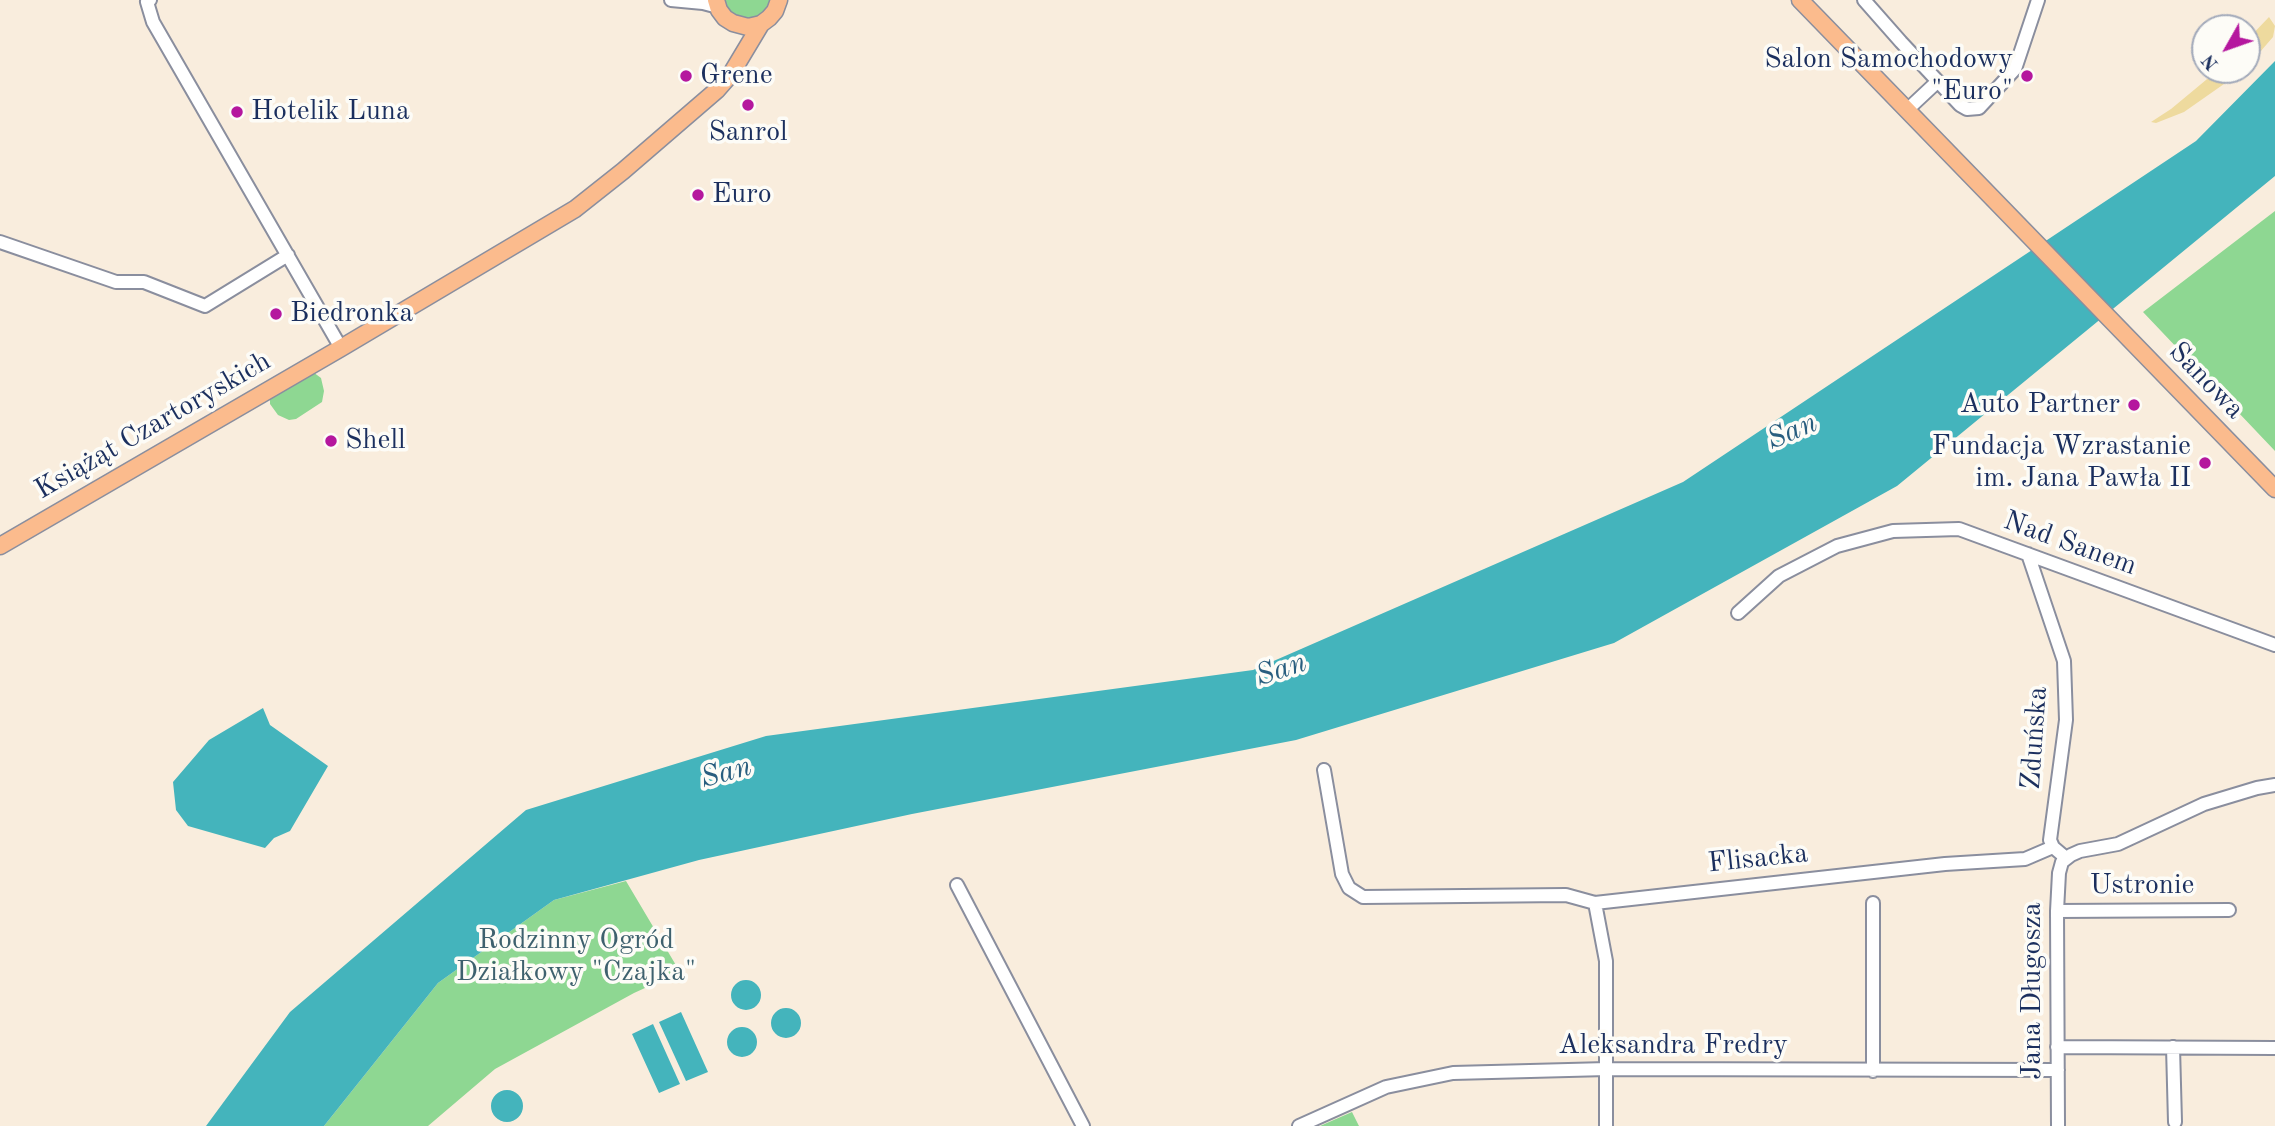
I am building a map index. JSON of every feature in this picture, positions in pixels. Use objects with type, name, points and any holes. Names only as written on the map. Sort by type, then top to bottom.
[{"type":"main road","name":"Książąt Czartoryskich","points":[[0,546],[575,209],[727,79],[761,24],[775,11],[779,0]]},
{"type":"main road","points":[[1800,0],[1907,110]]},
{"type":"main road","points":[[717,4],[725,18],[733,23],[748,27],[761,24]]},
{"type":"main road","points":[[733,23],[741,38],[739,60]]},
{"type":"main road","name":"Sanowa","points":[[1907,110],[2275,489]]},
{"type":"street","points":[[671,0],[717,4]]},
{"type":"street","points":[[1864,0],[1967,109],[1979,108],[2015,69],[2038,0]]},
{"type":"street","points":[[148,1],[153,22],[341,348]]},
{"type":"street","points":[[1907,110],[1938,81]]},
{"type":"street","points":[[0,242],[116,282],[144,282],[205,306],[288,255]]},
{"type":"street","name":"Nad Sanem","points":[[1738,613],[1779,576],[1837,546],[1894,531],[1959,529],[2275,645]]},
{"type":"street","name":"Zduńska","points":[[2028,554],[2064,661],[2066,720],[2050,840],[2053,847]]},
{"type":"street","name":"Flisacka","points":[[1324,770],[1342,874],[1349,888],[1363,897],[1566,895],[1595,903],[1945,864],[2025,859],[2053,847]]},
{"type":"street","points":[[2053,847],[2066,859],[2080,851],[2118,844],[2204,804],[2275,785]]},
{"type":"street","name":"Jana Długosza","points":[[2058,1126],[2057,911],[2059,873],[2066,859]]},
{"type":"street","points":[[957,885],[1083,1126]]},
{"type":"street","points":[[1595,903],[1606,961],[1606,1126]]},
{"type":"street","points":[[1873,903],[1873,1071]]},
{"type":"street","name":"Ustronie","points":[[2057,911],[2229,910]]},
{"type":"street","points":[[2057,1046],[2275,1048]]},
{"type":"street","points":[[2173,1047],[2175,1122]]},
{"type":"street","name":"Aleksandra Fredry","points":[[1299,1126],[1386,1087],[1424,1077],[1481,1072],[1607,1069],[2058,1070]]},
{"type":"green space","points":[[723,0],[773,0],[763,15],[751,19],[732,14]]},
{"type":"green space","points":[[2275,211],[2275,451],[2143,312]]},
{"type":"green space","points":[[313,372],[321,378],[324,391],[322,402],[296,419],[289,420],[278,415],[270,404],[270,398]]},
{"type":"green space","name":"Rodzinny Ogród Działkowy \"Czajka\"","points":[[626,881],[680,972],[634,993],[495,1069],[428,1126],[324,1126],[438,983],[554,900]]},
{"type":"green space","points":[[1352,1112],[1359,1126],[1320,1126]]},
{"type":"sand","points":[[2269,17],[2275,26],[2273,37],[2261,51],[2261,25]]},
{"type":"sand","points":[[2201,84],[2224,84],[2184,112],[2156,123],[2151,122]]},
{"type":"water","name":"San","points":[[2275,61],[2275,176],[1897,486],[1614,643],[1296,740],[912,814],[699,860],[554,900],[438,983],[324,1126],[206,1126],[290,1012],[526,810],[766,736],[1253,670],[1683,482],[2196,141],[2252,84],[2261,84],[2261,75]]},
{"type":"water","points":[[263,708],[270,725],[328,766],[290,831],[274,838],[265,848],[188,826],[176,810],[173,782],[209,740]]},
{"type":"water","points":[[746,980],[752,981],[760,989],[760,1001],[752,1009],[746,1010],[740,1009],[732,1001],[731,995],[732,989],[740,981]]},
{"type":"water","points":[[786,1008],[792,1009],[800,1017],[800,1029],[792,1037],[786,1038],[780,1037],[772,1029],[771,1023],[772,1017],[780,1009]]},
{"type":"water","points":[[681,1012],[708,1072],[686,1081],[659,1022]]},
{"type":"water","points":[[653,1024],[680,1084],[659,1093],[632,1034]]},
{"type":"water","points":[[742,1027],[748,1028],[756,1036],[756,1048],[748,1056],[742,1057],[736,1056],[728,1048],[727,1042],[728,1036],[736,1028]]},
{"type":"water","points":[[507,1090],[518,1095],[523,1106],[518,1117],[507,1122],[496,1117],[491,1106],[496,1095]]},
{"type":"place","name":"Grene","points":[[686,76]]},
{"type":"place","name":"Salon Samochodowy \"Euro\"","points":[[2027,76]]},
{"type":"place","name":"Sanrol","points":[[748,105]]},
{"type":"place","name":"Hotelik Luna","points":[[237,112]]},
{"type":"place","name":"Euro","points":[[698,195]]},
{"type":"place","name":"Biedronka","points":[[276,314]]},
{"type":"place","name":"Auto Partner","points":[[2134,405]]},
{"type":"place","name":"Shell","points":[[331,441]]},
{"type":"place","name":"Fundacja Wzrastanie im. Jana Pawła II","points":[[2205,463]]}]
